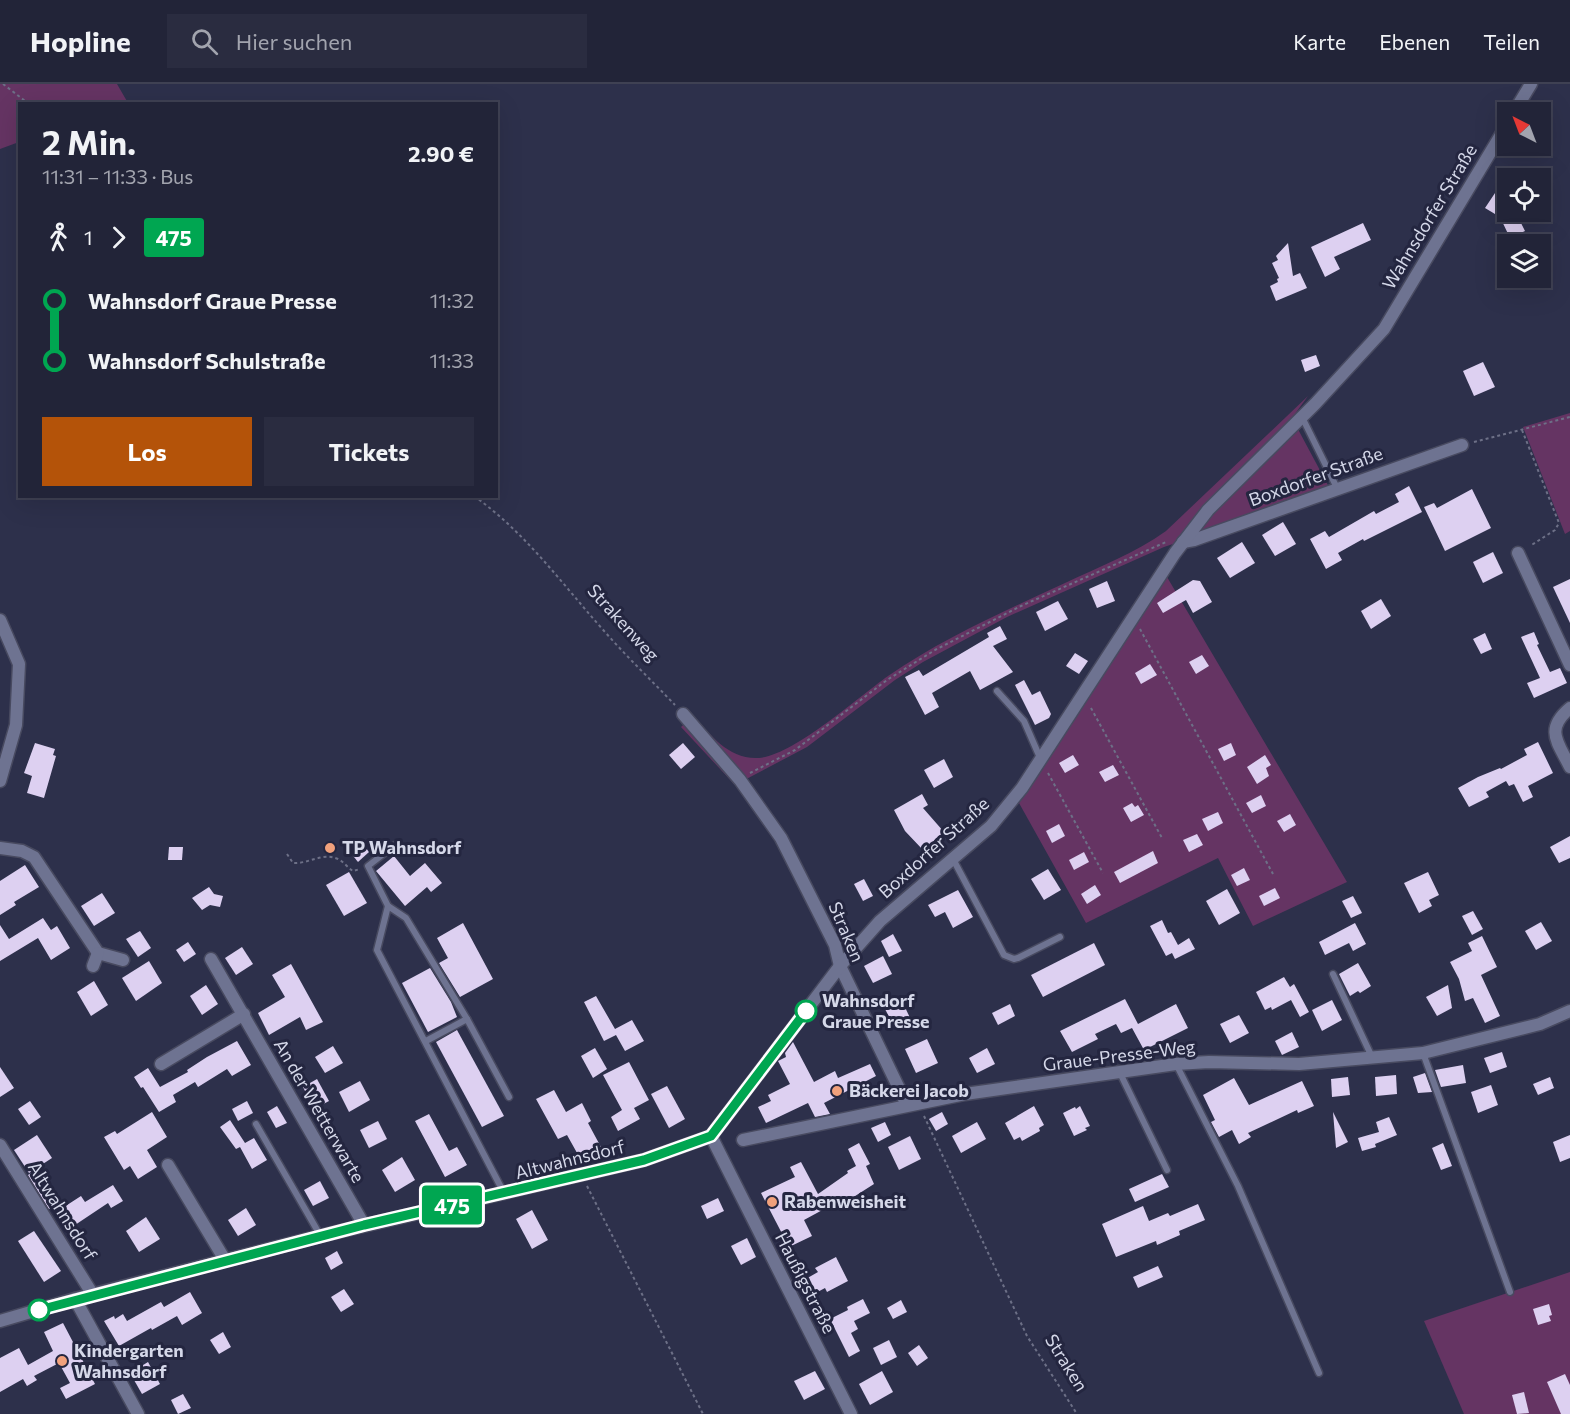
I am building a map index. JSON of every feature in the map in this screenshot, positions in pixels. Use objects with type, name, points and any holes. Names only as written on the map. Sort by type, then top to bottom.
[{"type":"street","points":[[1520,102],[1531,84]]},
{"type":"street","name":"Wahnsdorfer Straße","points":[[1384,329],[1497,141]]},
{"type":"street","name":"Boxdorfer Straße","points":[[711,1136],[840,966],[880,921],[991,826],[1022,788],[1183,542],[1208,510],[1302,417],[1384,329]]},
{"type":"street","name":"Boxdorfer Straße","points":[[1183,542],[1462,445]]},
{"type":"street","points":[[1520,557],[1570,665]]},
{"type":"street","points":[[0,620],[20,664],[16,725],[0,782]]},
{"type":"street","points":[[1570,708],[1559,717],[1555,727],[1555,737],[1570,767]]},
{"type":"street","points":[[683,714],[740,780]]},
{"type":"street","name":"Straken","points":[[740,780],[781,838],[835,945],[840,966],[913,1104]]},
{"type":"street","points":[[0,848],[22,850],[34,857],[98,953],[123,960]]},
{"type":"street","points":[[93,966],[98,953]]},
{"type":"street","name":"An der Wetterwarte","points":[[211,959],[364,1225]]},
{"type":"street","name":"Graue-Presse-Weg","points":[[743,1140],[965,1094],[1176,1064],[1209,1062],[1299,1064],[1423,1053],[1540,1024],[1570,1011]]},
{"type":"street","points":[[161,1064],[244,1014]]},
{"type":"street","name":"Altwahnsdorf","points":[[0,1321],[75,1299],[364,1225],[644,1160],[711,1136]]},
{"type":"street","name":"Haußigstraße","points":[[711,1136],[851,1414]]},
{"type":"street","name":"Altwahnsdorf","points":[[0,1145],[93,1295]]},
{"type":"street","points":[[168,1165],[225,1260]]},
{"type":"street","points":[[75,1299],[138,1414]]},
{"type":"lane","points":[[1302,417],[1337,488]]},
{"type":"lane","points":[[997,691],[1024,722],[1041,760]]},
{"type":"lane","points":[[395,845],[368,866],[388,906],[406,918],[467,1019],[509,1097]]},
{"type":"lane","points":[[953,859],[1004,955],[1014,959],[1018,958],[1060,937]]},
{"type":"lane","points":[[388,906],[377,950],[504,1194]]},
{"type":"lane","points":[[1333,974],[1372,1058]]},
{"type":"lane","points":[[426,1041],[467,1019]]},
{"type":"lane","points":[[1423,1053],[1510,1292]]},
{"type":"lane","points":[[1176,1064],[1238,1186],[1319,1373]]},
{"type":"lane","points":[[1120,1073],[1167,1170]]},
{"type":"lane","points":[[256,1124],[320,1236]]},
{"type":"path","points":[[3,84],[26,102]]},
{"type":"path","points":[[1462,445],[1570,417]]},
{"type":"path","points":[[1520,557],[1532,545],[1559,526],[1522,430]]},
{"type":"path","name":"Strakenweg","points":[[477,498],[533,547],[605,632],[683,714]]},
{"type":"path","points":[[740,780],[795,750],[887,680],[935,650],[1021,606],[1172,539],[1183,542]]},
{"type":"path","points":[[1134,619],[1274,874]]},
{"type":"path","points":[[1084,695],[1162,838]]},
{"type":"path","points":[[1041,760],[1103,873]]},
{"type":"path","points":[[287,854],[293,862],[300,863],[322,856],[338,859],[354,872],[368,866]]},
{"type":"path","name":"Straken","points":[[913,1104],[1027,1336],[1077,1414]]},
{"type":"path","points":[[582,1175],[704,1414]]},
{"type":"shaded area","points":[[0,84],[117,84],[127,102],[18,102],[18,142],[0,149]]},
{"type":"shaded area","points":[[1308,396],[1292,418],[1331,491],[1164,547],[1007,617],[923,662],[895,680],[807,747],[735,785],[681,727],[693,716],[722,745],[748,758],[773,755],[790,747],[825,724],[888,676],[930,649],[1129,553],[1166,531]]},
{"type":"shaded area","points":[[1570,413],[1570,531],[1565,534],[1523,427]]},
{"type":"shaded area","points":[[1167,577],[1347,882],[1253,926],[1218,858],[1086,923],[1019,803]]},
{"type":"shaded area","points":[[1570,1272],[1570,1414],[1464,1414],[1424,1321]]},
{"type":"building","points":[[1497,190],[1497,215],[1485,208]]},
{"type":"building","points":[[1502,222],[1520,222],[1525,231],[1519,234],[1508,234]]},
{"type":"building","points":[[1363,223],[1371,240],[1334,257],[1340,269],[1325,277],[1311,247]]},
{"type":"building","points":[[1288,243],[1293,276],[1300,273],[1307,288],[1276,301],[1270,286],[1278,282],[1279,278],[1272,263],[1278,260],[1276,256]]},
{"type":"building","points":[[1316,355],[1320,366],[1305,372],[1301,360]]},
{"type":"building","points":[[1483,362],[1495,387],[1474,396],[1463,371]]},
{"type":"building","points":[[1409,486],[1422,512],[1338,553],[1342,560],[1326,569],[1310,539],[1325,531],[1329,537],[1374,511],[1376,514],[1399,502],[1395,494]]},
{"type":"building","points":[[1472,489],[1491,528],[1445,551],[1424,507],[1434,503],[1437,508]]},
{"type":"building","points":[[1283,522],[1296,544],[1275,556],[1262,535]]},
{"type":"building","points":[[1242,542],[1255,563],[1230,578],[1217,558]]},
{"type":"building","points":[[1493,552],[1503,573],[1483,583],[1473,562]]},
{"type":"building","points":[[1570,579],[1570,623],[1553,587]]},
{"type":"building","points":[[1193,580],[1200,581],[1212,602],[1193,613],[1186,600],[1163,613],[1157,603]]},
{"type":"building","points":[[1107,581],[1115,601],[1097,608],[1089,589]]},
{"type":"building","points":[[1381,599],[1391,616],[1371,629],[1361,611]]},
{"type":"building","points":[[1058,601],[1068,619],[1045,631],[1036,612]]},
{"type":"building","points":[[1000,626],[1007,639],[993,646],[1013,672],[980,690],[970,671],[932,693],[939,707],[925,715],[905,677],[919,670],[923,676],[989,637],[987,633]]},
{"type":"building","points":[[1534,632],[1539,644],[1537,645],[1550,672],[1560,668],[1567,683],[1534,698],[1527,683],[1540,678],[1521,637]]},
{"type":"building","points":[[1485,633],[1492,649],[1481,654],[1473,639]]},
{"type":"building","points":[[1075,653],[1088,661],[1079,674],[1066,666]]},
{"type":"building","points":[[1202,655],[1209,666],[1196,674],[1189,662]]},
{"type":"building","points":[[1150,664],[1157,675],[1141,684],[1135,673]]},
{"type":"building","points":[[1024,680],[1032,695],[1040,691],[1051,714],[1049,718],[1035,725],[1015,685]]},
{"type":"building","points":[[1538,742],[1553,773],[1528,786],[1533,797],[1523,802],[1514,784],[1509,786],[1506,781],[1486,792],[1489,797],[1469,807],[1458,788],[1527,755],[1524,749]]},
{"type":"building","points":[[35,743],[55,749],[53,755],[56,756],[44,798],[27,793],[32,776],[24,773]]},
{"type":"building","points":[[683,743],[695,757],[681,769],[669,755]]},
{"type":"building","points":[[1231,743],[1236,755],[1224,761],[1218,749]]},
{"type":"building","points":[[1073,755],[1079,765],[1065,773],[1059,763]]},
{"type":"building","points":[[1265,755],[1271,765],[1266,768],[1269,776],[1257,784],[1247,767]]},
{"type":"building","points":[[944,759],[953,777],[934,788],[924,770]]},
{"type":"building","points":[[1113,765],[1119,775],[1105,782],[1099,772]]},
{"type":"building","points":[[922,794],[928,805],[923,808],[944,832],[923,850],[905,831],[894,810]]},
{"type":"building","points":[[1261,795],[1266,806],[1252,813],[1246,803]]},
{"type":"building","points":[[1132,803],[1135,807],[1138,805],[1144,815],[1131,822],[1123,808]]},
{"type":"building","points":[[1218,812],[1223,823],[1208,831],[1202,819]]},
{"type":"building","points":[[1290,814],[1296,825],[1284,832],[1277,821]]},
{"type":"building","points":[[1059,824],[1065,836],[1052,843],[1046,831]]},
{"type":"building","points":[[1197,834],[1203,845],[1189,852],[1183,840]]},
{"type":"building","points":[[1570,836],[1570,858],[1559,863],[1550,847]]},
{"type":"building","points":[[362,843],[369,852],[358,862],[350,852]]},
{"type":"building","points":[[169,847],[183,847],[182,860],[168,860]]},
{"type":"building","points":[[1153,851],[1158,863],[1120,883],[1114,872]]},
{"type":"building","points":[[1084,852],[1089,862],[1074,870],[1069,860]]},
{"type":"building","points":[[394,856],[410,876],[425,863],[442,883],[431,892],[427,887],[405,906],[376,871]]},
{"type":"building","points":[[25,865],[39,887],[14,902],[16,905],[0,915],[0,881]]},
{"type":"building","points":[[1244,868],[1250,880],[1237,886],[1231,875]]},
{"type":"building","points":[[1048,869],[1061,890],[1044,900],[1031,879]]},
{"type":"building","points":[[349,872],[367,903],[344,916],[326,885]]},
{"type":"building","points":[[1428,872],[1439,895],[1429,900],[1432,906],[1419,913],[1404,883]]},
{"type":"building","points":[[864,879],[873,896],[863,901],[854,884]]},
{"type":"building","points":[[1095,885],[1101,895],[1087,904],[1081,894]]},
{"type":"building","points":[[209,887],[214,894],[223,896],[220,907],[210,905],[202,910],[192,898]]},
{"type":"building","points":[[1275,888],[1280,898],[1264,906],[1259,896]]},
{"type":"building","points":[[1227,889],[1240,913],[1219,925],[1206,901]]},
{"type":"building","points":[[958,890],[973,917],[953,928],[945,912],[935,917],[928,905]]},
{"type":"building","points":[[102,893],[115,913],[94,926],[81,906]]},
{"type":"building","points":[[1353,896],[1362,913],[1351,918],[1342,901]]},
{"type":"building","points":[[1473,911],[1483,929],[1472,935],[1462,916]]},
{"type":"building","points":[[43,918],[51,930],[57,926],[70,948],[51,960],[38,938],[0,961],[0,925],[9,939]]},
{"type":"building","points":[[1162,920],[1168,933],[1171,932],[1178,945],[1189,938],[1195,949],[1175,959],[1172,953],[1166,956],[1150,926]]},
{"type":"building","points":[[1541,922],[1552,941],[1536,950],[1525,931]]},
{"type":"building","points":[[463,923],[493,979],[460,997],[439,963],[448,958],[437,938]]},
{"type":"building","points":[[1355,923],[1366,944],[1353,951],[1349,943],[1325,955],[1319,942]]},
{"type":"building","points":[[140,931],[151,948],[138,957],[126,939]]},
{"type":"building","points":[[893,934],[902,951],[889,957],[881,941]]},
{"type":"building","points":[[1482,936],[1497,967],[1481,975],[1500,1016],[1485,1023],[1473,998],[1465,1001],[1459,979],[1450,962],[1472,951],[1468,943]]},
{"type":"building","points":[[188,942],[196,954],[184,962],[176,950]]},
{"type":"building","points":[[1094,943],[1105,965],[1043,997],[1031,975]]},
{"type":"building","points":[[242,947],[253,964],[236,975],[225,958]]},
{"type":"building","points":[[883,956],[892,974],[873,983],[864,966]]},
{"type":"building","points":[[149,961],[162,983],[136,1001],[122,978]]},
{"type":"building","points":[[1358,963],[1371,986],[1350,996],[1339,974]]},
{"type":"building","points":[[291,964],[323,1022],[306,1030],[300,1017],[269,1035],[258,1013],[285,997],[272,975]]},
{"type":"building","points":[[430,968],[451,1002],[457,1017],[428,1032],[402,983]]},
{"type":"building","points":[[1284,977],[1290,987],[1294,984],[1309,1012],[1300,1017],[1291,1000],[1272,1010],[1271,1007],[1265,1010],[1256,992]]},
{"type":"building","points":[[94,981],[108,1005],[91,1016],[77,992]]},
{"type":"building","points":[[206,985],[218,1004],[202,1015],[190,996]]},
{"type":"building","points":[[1448,985],[1452,1008],[1437,1016],[1426,997]]},
{"type":"building","points":[[596,996],[615,1029],[632,1020],[644,1041],[625,1051],[616,1035],[604,1041],[584,1002]]},
{"type":"building","points":[[1125,999],[1138,1024],[1176,1004],[1188,1028],[1144,1050],[1132,1028],[1121,1033],[1116,1024],[1095,1034],[1098,1039],[1072,1052],[1060,1031]]},
{"type":"building","points":[[1332,1000],[1342,1020],[1322,1031],[1312,1010]]},
{"type":"building","points":[[902,1001],[912,1022],[896,1030],[885,1009]]},
{"type":"building","points":[[1010,1004],[1015,1016],[998,1025],[992,1013]]},
{"type":"building","points":[[1239,1015],[1249,1033],[1230,1043],[1220,1024]]},
{"type":"building","points":[[457,1030],[504,1116],[482,1127],[436,1042]]},
{"type":"building","points":[[1292,1032],[1299,1047],[1282,1055],[1275,1041]]},
{"type":"building","points":[[927,1039],[938,1063],[916,1073],[905,1049]]},
{"type":"building","points":[[237,1041],[251,1065],[232,1076],[227,1069],[198,1087],[195,1082],[173,1095],[176,1102],[159,1112],[134,1077],[148,1068],[160,1087]]},
{"type":"building","points":[[793,1042],[814,1082],[835,1071],[838,1078],[870,1064],[876,1076],[824,1103],[830,1114],[815,1117],[808,1103],[766,1123],[758,1107],[771,1101],[768,1095],[790,1084],[778,1061],[786,1057],[785,1053]]},
{"type":"building","points":[[333,1046],[343,1063],[325,1073],[315,1057]]},
{"type":"building","points":[[595,1048],[607,1069],[593,1078],[581,1056]]},
{"type":"building","points":[[987,1048],[995,1064],[977,1073],[969,1058]]},
{"type":"building","points":[[1502,1052],[1507,1067],[1490,1073],[1484,1058]]},
{"type":"building","points":[[629,1062],[649,1100],[634,1108],[640,1119],[618,1131],[611,1117],[622,1110],[603,1075]]},
{"type":"building","points":[[1463,1065],[1466,1083],[1441,1087],[1435,1070]]},
{"type":"building","points":[[0,1067],[14,1088],[0,1097]]},
{"type":"building","points":[[1425,1073],[1432,1092],[1418,1093],[1413,1077]]},
{"type":"building","points":[[1396,1075],[1397,1094],[1376,1096],[1375,1077]]},
{"type":"building","points":[[1348,1077],[1350,1095],[1332,1097],[1331,1079]]},
{"type":"building","points":[[1550,1077],[1554,1088],[1538,1095],[1533,1084]]},
{"type":"building","points":[[1234,1078],[1249,1105],[1302,1081],[1314,1106],[1298,1113],[1297,1110],[1248,1133],[1251,1137],[1239,1144],[1232,1130],[1219,1137],[1211,1122],[1215,1120],[1203,1095]]},
{"type":"building","points":[[317,1079],[329,1101],[314,1109],[303,1087]]},
{"type":"building","points":[[360,1081],[370,1100],[349,1112],[339,1092]]},
{"type":"building","points":[[1491,1085],[1498,1105],[1478,1113],[1471,1092]]},
{"type":"building","points":[[667,1086],[685,1119],[669,1128],[651,1094]]},
{"type":"building","points":[[554,1090],[566,1112],[582,1103],[591,1121],[588,1123],[602,1149],[581,1160],[567,1135],[558,1139],[536,1099]]},
{"type":"building","points":[[30,1101],[41,1117],[29,1125],[18,1109]]},
{"type":"building","points":[[247,1101],[253,1113],[238,1121],[232,1109]]},
{"type":"building","points":[[277,1106],[287,1123],[276,1128],[267,1112]]},
{"type":"building","points":[[1034,1106],[1044,1125],[1039,1128],[1040,1131],[1022,1141],[1020,1137],[1014,1140],[1005,1123]]},
{"type":"building","points":[[1080,1106],[1090,1126],[1085,1128],[1087,1130],[1074,1136],[1063,1113]]},
{"type":"building","points":[[152,1112],[167,1137],[147,1150],[157,1167],[138,1179],[130,1166],[124,1170],[104,1137],[115,1131],[117,1134]]},
{"type":"building","points":[[942,1112],[948,1124],[936,1131],[929,1119]]},
{"type":"building","points":[[1333,1112],[1348,1142],[1336,1148]]},
{"type":"building","points":[[429,1114],[449,1151],[457,1147],[467,1165],[445,1177],[415,1121]]},
{"type":"building","points":[[1389,1117],[1397,1135],[1375,1144],[1376,1147],[1362,1151],[1358,1138],[1379,1132],[1376,1122]]},
{"type":"building","points":[[230,1120],[245,1143],[254,1138],[267,1160],[252,1169],[240,1147],[236,1149],[220,1127]]},
{"type":"building","points":[[378,1121],[387,1139],[369,1148],[360,1130]]},
{"type":"building","points":[[885,1122],[891,1135],[878,1142],[871,1128]]},
{"type":"building","points":[[977,1122],[986,1139],[961,1153],[952,1136]]},
{"type":"building","points":[[37,1135],[52,1158],[29,1173],[14,1150]]},
{"type":"building","points":[[1570,1135],[1570,1158],[1560,1162],[1553,1142]]},
{"type":"building","points":[[910,1136],[921,1159],[899,1170],[888,1147]]},
{"type":"building","points":[[859,1143],[870,1164],[866,1166],[874,1184],[841,1205],[839,1201],[804,1220],[812,1236],[789,1247],[761,1193],[795,1177],[790,1167],[801,1162],[818,1194],[856,1166],[848,1149]]},
{"type":"building","points":[[1443,1143],[1452,1166],[1441,1170],[1432,1148]]},
{"type":"building","points":[[402,1157],[415,1180],[395,1192],[382,1170]]},
{"type":"building","points":[[37,1169],[58,1204],[49,1209],[28,1175]]},
{"type":"building","points":[[1162,1174],[1169,1187],[1135,1202],[1129,1189]]},
{"type":"building","points":[[320,1181],[329,1198],[313,1206],[304,1190]]},
{"type":"building","points":[[113,1185],[123,1201],[111,1208],[108,1203],[75,1225],[64,1207],[81,1196],[85,1202]]},
{"type":"building","points":[[718,1198],[724,1211],[707,1219],[701,1206]]},
{"type":"building","points":[[1198,1204],[1205,1220],[1179,1231],[1180,1235],[1157,1245],[1156,1241],[1116,1257],[1102,1224],[1143,1206],[1149,1221],[1168,1213],[1170,1216]]},
{"type":"building","points":[[246,1208],[256,1225],[238,1236],[228,1220]]},
{"type":"building","points":[[532,1210],[548,1240],[532,1249],[516,1219]]},
{"type":"building","points":[[146,1217],[160,1239],[139,1252],[126,1231]]},
{"type":"building","points":[[34,1231],[61,1271],[44,1282],[18,1241]]},
{"type":"building","points":[[747,1238],[756,1257],[741,1265],[731,1246]]},
{"type":"building","points":[[337,1251],[343,1263],[331,1270],[325,1258]]},
{"type":"building","points":[[836,1257],[848,1281],[827,1292],[825,1288],[812,1295],[804,1280],[818,1272],[815,1268]]},
{"type":"building","points":[[1158,1266],[1163,1277],[1138,1288],[1133,1277]]},
{"type":"building","points":[[344,1289],[354,1304],[341,1312],[331,1297]]},
{"type":"building","points":[[190,1292],[202,1313],[182,1325],[177,1316],[119,1346],[104,1321],[114,1316],[115,1319],[123,1314],[127,1321],[161,1302],[164,1307]]},
{"type":"building","points":[[863,1299],[870,1313],[854,1321],[858,1329],[851,1333],[860,1351],[849,1357],[830,1319]]},
{"type":"building","points":[[901,1300],[907,1312],[893,1319],[887,1308]]},
{"type":"building","points":[[1549,1304],[1551,1321],[1538,1325],[1533,1309]]},
{"type":"building","name":"Kindergarten Wahnsdorf","points":[[63,1323],[95,1384],[66,1399],[60,1388],[70,1383],[59,1363],[34,1376],[37,1380],[27,1386],[23,1379],[0,1392],[0,1358],[19,1348],[28,1365],[53,1351],[44,1332]]},
{"type":"building","points":[[223,1332],[231,1347],[219,1354],[210,1340]]},
{"type":"building","points":[[889,1340],[897,1357],[881,1365],[873,1348]]},
{"type":"building","points":[[919,1345],[928,1358],[917,1366],[908,1353]]},
{"type":"building","points":[[148,1362],[160,1384],[142,1394],[130,1373]]},
{"type":"building","points":[[815,1371],[825,1389],[804,1400],[794,1381]]},
{"type":"building","points":[[882,1371],[893,1392],[870,1405],[859,1384]]},
{"type":"building","points":[[1565,1374],[1570,1385],[1570,1414],[1561,1414],[1547,1382]]},
{"type":"building","points":[[1524,1392],[1529,1413],[1517,1414],[1512,1395]]},
{"type":"building","points":[[183,1394],[191,1408],[178,1414],[171,1400]]},
{"type":"bus line","name":"475","points":[[39,1310],[364,1225],[644,1160],[711,1136],[806,1011]]},
{"type":"place","name":"TP Wahnsdorf","points":[[330,848]]},
{"type":"place","name":"Wahnsdorf Graue Presse","points":[[806,1011]]},
{"type":"place","name":"Bäckerei Jacob","points":[[837,1091]]},
{"type":"place","name":"Rabenweisheit","points":[[772,1202]]},
{"type":"place","name":"Kindergarten Wahnsdorf","points":[[62,1361]]}]
